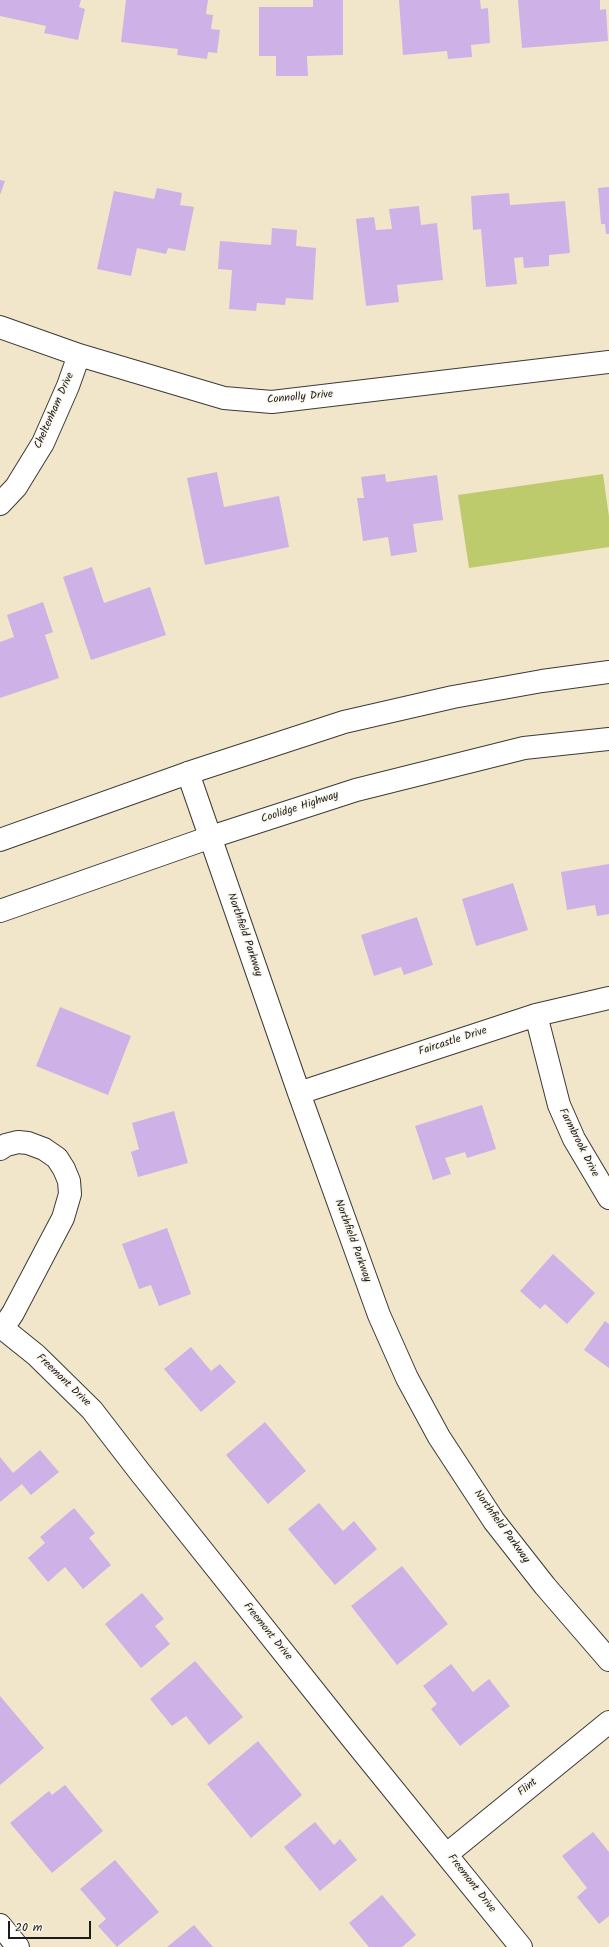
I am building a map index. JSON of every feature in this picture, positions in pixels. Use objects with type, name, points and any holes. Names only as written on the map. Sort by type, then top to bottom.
[{"type":"street","name":"Connolly Drive","points":[[0,327],[79,355],[224,398],[272,402],[609,362]]},
{"type":"street","name":"Cheltenham Drive","points":[[0,504],[16,487],[43,443],[68,386],[79,355]]},
{"type":"street","points":[[0,840],[188,773],[344,722],[453,697],[542,681],[609,672]]},
{"type":"street","name":"Coolidge Highway","points":[[0,911],[211,837],[356,790],[524,748],[609,739]]},
{"type":"street","name":"Northfield Parkway","points":[[188,773],[299,1092],[379,1315],[407,1378],[435,1430],[494,1521],[545,1586],[609,1660]]},
{"type":"street","name":"Faircastle Drive","points":[[299,1092],[536,1015],[609,998]]},
{"type":"street","name":"Farmbrook Drive","points":[[536,1015],[559,1105],[574,1138],[609,1198]]},
{"type":"street","name":"Freemont Drive","points":[[0,1149],[6,1145],[18,1142],[28,1143],[44,1149],[57,1158],[64,1168],[69,1180],[70,1194],[63,1218],[13,1313],[1,1327],[36,1355],[92,1410],[345,1730],[521,1947]]},
{"type":"street","name":"Flint","points":[[447,1854],[609,1722]]},
{"type":"street","points":[[0,1924],[18,1947]]},
{"type":"green space","points":[[603,474],[609,517],[609,547],[469,568],[458,495]]},
{"type":"building","points":[[0,0],[81,0],[79,7],[85,9],[78,40],[44,33],[46,26],[0,16]]},
{"type":"building","points":[[126,0],[208,0],[206,14],[213,15],[211,29],[220,30],[217,53],[208,52],[207,59],[177,55],[178,49],[121,42]]},
{"type":"building","points":[[313,0],[343,0],[343,55],[307,56],[308,76],[276,76],[276,56],[259,56],[259,7],[313,7]]},
{"type":"building","points":[[399,0],[480,0],[481,9],[488,8],[490,43],[471,45],[472,57],[448,59],[447,51],[403,55]]},
{"type":"building","points":[[518,0],[600,0],[600,10],[606,9],[608,41],[522,48]]},
{"type":"building","points":[[0,180],[5,181],[0,195]]},
{"type":"building","points":[[609,187],[609,234],[606,234],[605,224],[601,224],[598,188]]},
{"type":"building","points":[[157,188],[182,193],[180,205],[194,207],[185,251],[168,248],[166,254],[137,248],[131,276],[97,269],[114,191],[154,199]]},
{"type":"building","points":[[509,193],[510,205],[565,201],[570,253],[549,255],[549,266],[524,268],[523,257],[514,258],[517,284],[486,287],[481,229],[473,230],[471,196]]},
{"type":"building","points":[[419,206],[421,225],[437,223],[443,280],[397,285],[399,302],[366,306],[356,219],[374,217],[376,230],[392,229],[389,209]]},
{"type":"building","points":[[272,228],[297,230],[296,246],[316,248],[313,300],[286,298],[285,305],[257,303],[256,311],[229,309],[232,270],[218,269],[220,241],[271,245]]},
{"type":"building","points":[[217,472],[224,507],[279,496],[289,547],[205,565],[187,478]]},
{"type":"building","points":[[385,474],[386,482],[437,475],[443,520],[413,524],[417,552],[391,556],[388,537],[363,541],[357,498],[364,498],[361,477]]},
{"type":"building","points":[[92,567],[104,603],[150,587],[166,635],[91,660],[63,577]]},
{"type":"building","points":[[43,602],[53,632],[45,635],[59,678],[0,698],[0,642],[14,637],[7,615]]},
{"type":"building","points":[[609,864],[609,914],[597,916],[595,905],[567,910],[561,872]]},
{"type":"building","points":[[513,883],[528,930],[476,946],[462,899]]},
{"type":"building","points":[[417,917],[433,965],[404,975],[401,967],[374,976],[361,935]]},
{"type":"building","points":[[60,1007],[131,1036],[108,1095],[36,1066]]},
{"type":"building","points":[[482,1105],[496,1149],[467,1158],[465,1152],[445,1158],[451,1174],[433,1180],[415,1126]]},
{"type":"building","points":[[174,1111],[188,1163],[138,1177],[131,1152],[139,1149],[132,1123]]},
{"type":"building","points":[[167,1228],[191,1294],[159,1306],[151,1285],[139,1289],[122,1244]]},
{"type":"building","points":[[553,1254],[595,1293],[567,1324],[545,1304],[540,1309],[520,1291]]},
{"type":"building","points":[[605,1321],[609,1324],[609,1368],[584,1350]]},
{"type":"building","points":[[191,1347],[211,1371],[220,1364],[236,1382],[201,1412],[164,1369]]},
{"type":"building","points":[[265,1422],[306,1471],[268,1504],[226,1455]]},
{"type":"building","points":[[40,1450],[59,1472],[31,1495],[22,1484],[0,1502],[0,1457],[13,1473]]},
{"type":"building","points":[[319,1503],[343,1531],[354,1521],[377,1549],[335,1585],[288,1529]]},
{"type":"building","points":[[74,1508],[95,1533],[89,1538],[111,1565],[83,1589],[65,1567],[48,1582],[28,1558],[45,1543],[40,1537]]},
{"type":"building","points":[[402,1566],[448,1624],[397,1665],[351,1606]]},
{"type":"building","points":[[142,1593],[164,1619],[155,1626],[170,1644],[141,1668],[105,1624]]},
{"type":"building","points":[[195,1661],[243,1717],[209,1745],[186,1716],[172,1726],[150,1699]]},
{"type":"building","points":[[451,1664],[473,1692],[489,1679],[510,1706],[460,1746],[431,1709],[437,1704],[423,1686]]},
{"type":"building","points":[[0,1696],[44,1748],[0,1785]]},
{"type":"building","points":[[258,1741],[302,1795],[251,1838],[207,1784]]},
{"type":"building","points":[[65,1785],[103,1831],[52,1873],[10,1823],[49,1791],[52,1795]]},
{"type":"building","points":[[315,1822],[334,1845],[340,1839],[357,1860],[320,1891],[284,1847]]},
{"type":"building","points":[[593,1832],[609,1852],[609,1916],[599,1924],[577,1897],[587,1888],[562,1856]]},
{"type":"building","points":[[115,1860],[159,1912],[117,1947],[98,1926],[106,1919],[80,1889]]},
{"type":"building","points":[[382,1895],[416,1935],[402,1947],[369,1947],[349,1923]]},
{"type":"building","points":[[194,1925],[213,1947],[167,1947]]}]
